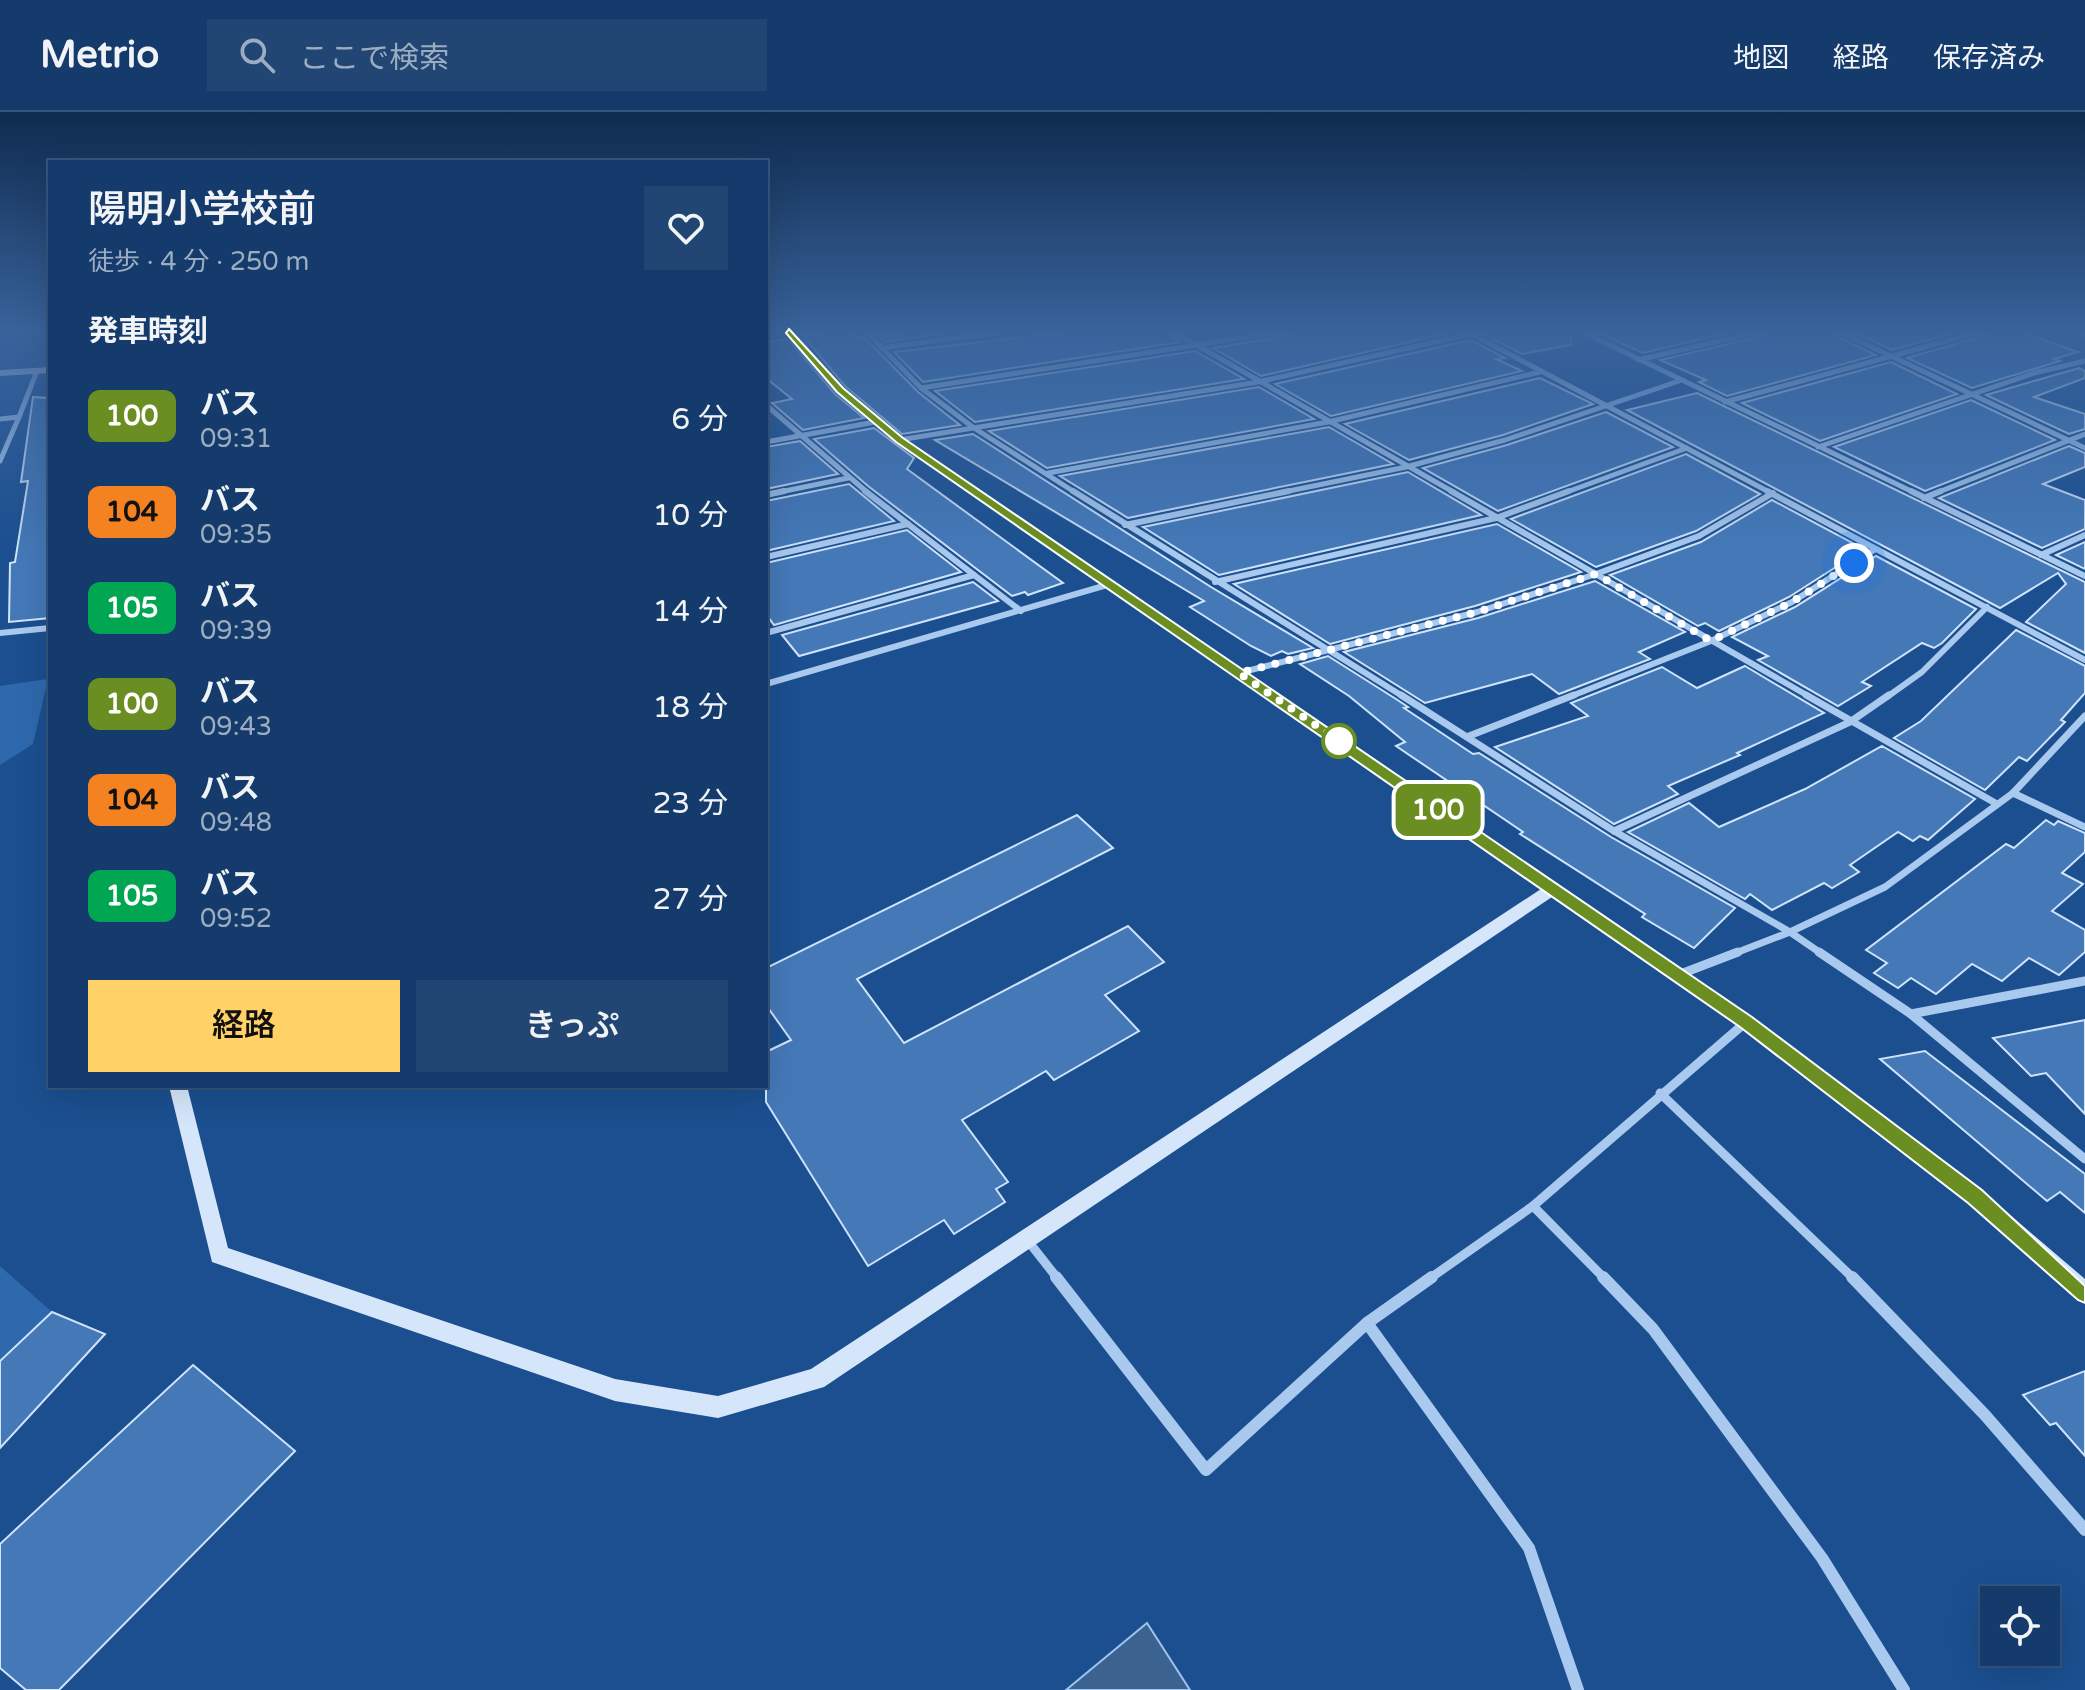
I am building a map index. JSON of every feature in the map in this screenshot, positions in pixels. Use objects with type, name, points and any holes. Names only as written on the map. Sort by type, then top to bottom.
[{"type":"street","points":[[0,461],[24,405]]},
{"type":"street","points":[[856,405],[899,440],[1107,585],[1746,1022],[1975,1197],[2085,1293]]},
{"type":"street","points":[[943,405],[974,428],[1125,525],[1332,650],[1614,831],[1790,932],[1911,1014],[2085,1159]]},
{"type":"street","points":[[899,440],[1118,405]]},
{"type":"street","points":[[1298,405],[1997,804]]},
{"type":"street","points":[[1048,474],[1328,422],[1401,405]]},
{"type":"street","points":[[1125,525],[1406,467],[1505,440],[1610,405]]},
{"type":"street","points":[[1730,405],[2085,576]]},
{"type":"street","points":[[1818,447],[1948,405]]},
{"type":"street","points":[[1992,405],[2085,448]]},
{"type":"street","points":[[1606,406],[2085,660]]},
{"type":"street","points":[[768,407],[848,478],[1021,611]]},
{"type":"street","points":[[0,419],[19,417]]},
{"type":"street","points":[[768,442],[875,422]]},
{"type":"street","points":[[1924,498],[2085,434]]},
{"type":"street","points":[[1215,582],[1496,518],[1687,448]]},
{"type":"street","points":[[768,495],[848,478]]},
{"type":"street","points":[[1239,673],[1477,612],[1596,574],[1699,536],[1773,493]]},
{"type":"street","points":[[768,557],[908,524]]},
{"type":"street","points":[[2041,555],[2085,535]]},
{"type":"street","points":[[1469,736],[1711,641],[1792,602],[1874,550]]},
{"type":"street","points":[[768,632],[974,575]]},
{"type":"street","points":[[768,683],[1107,585]]},
{"type":"street","points":[[1614,831],[1850,722],[1922,672],[1987,607]]},
{"type":"street","points":[[0,633],[48,628]]},
{"type":"street","points":[[1677,975],[1790,932],[1885,887],[2013,793],[2085,716]]},
{"type":"street","points":[[2013,793],[2085,827]]},
{"type":"street","points":[[178,1088],[219,1255],[615,1390],[718,1407],[816,1379],[1028,1241],[1553,889]]},
{"type":"street","points":[[1911,1014],[2085,981]]},
{"type":"street","points":[[1028,1241],[1206,1470],[1367,1323],[1533,1206],[1660,1093],[1746,1022]]},
{"type":"street","points":[[1660,1093],[1800,1226],[2023,1455],[2085,1530]]},
{"type":"street","points":[[1533,1206],[1653,1329],[1822,1558],[1904,1690]]},
{"type":"street","points":[[1367,1323],[1529,1548],[1578,1690]]},
{"type":"shaded area","points":[[48,679],[33,744],[0,765],[0,686]]},
{"type":"shaded area","points":[[0,1266],[52,1312],[0,1361]]},
{"type":"shaded area","points":[[1147,1623],[1190,1690],[1066,1690]]},
{"type":"building","points":[[32,405],[48,405],[48,618],[9,622],[10,563],[15,562],[28,481],[21,482]]},
{"type":"building","points":[[774,405],[848,405],[864,418],[803,430]]},
{"type":"building","points":[[867,405],[934,405],[960,425],[902,434]]},
{"type":"building","points":[[953,405],[1084,405],[975,422]]},
{"type":"building","points":[[1151,405],[1289,405],[1314,419],[1047,468],[989,431]]},
{"type":"building","points":[[1311,405],[1379,405],[1331,416]]},
{"type":"building","points":[[1427,405],[1591,405],[1503,435],[1409,460],[1345,424]]},
{"type":"building","points":[[1649,405],[1721,405],[2085,582],[2085,653],[2026,622],[2066,584],[2058,573],[2000,608],[1627,410]]},
{"type":"building","points":[[1745,405],[1926,405],[1820,441]]},
{"type":"building","points":[[1957,405],[1981,405],[2055,440],[1925,491],[1834,447]]},
{"type":"building","points":[[2007,405],[2057,405],[2085,414],[2085,429],[2069,434]]},
{"type":"building","points":[[1606,412],[1673,447],[1498,511],[1423,468],[1507,445]]},
{"type":"building","points":[[1329,427],[1393,464],[1128,518],[1060,476]]},
{"type":"building","points":[[874,428],[914,458],[907,469],[1063,583],[1028,595],[1025,592],[1012,596],[868,486],[814,439]]},
{"type":"building","points":[[973,434],[1211,587],[1313,648],[1288,654],[1282,651],[1271,656],[1251,646],[1190,607],[1204,601],[935,440]]},
{"type":"building","points":[[800,441],[838,474],[768,489],[768,447]]},
{"type":"building","points":[[2069,446],[2085,453],[2085,467],[2043,484],[2085,500],[2085,529],[2042,548],[1939,498]]},
{"type":"building","points":[[1686,454],[1760,494],[1696,531],[1596,567],[1511,519]]},
{"type":"building","points":[[1408,472],[1481,515],[1219,575],[1143,527]]},
{"type":"building","points":[[849,484],[894,521],[768,551],[768,501]]},
{"type":"building","points":[[1772,500],[1864,549],[1789,597],[1719,631],[1705,623],[1698,626],[1610,575],[1701,542]]},
{"type":"building","points":[[1497,524],[1581,572],[1475,606],[1330,644],[1234,584]]},
{"type":"building","points":[[907,530],[961,572],[774,625],[768,617],[768,563]]},
{"type":"building","points":[[2085,542],[2085,569],[2056,555]]},
{"type":"building","points":[[1876,556],[1976,609],[1942,643],[1934,648],[1922,643],[1862,682],[1871,686],[1838,706],[1758,660],[1768,656],[1732,637],[1795,607]]},
{"type":"building","points":[[1595,581],[1685,632],[1639,652],[1650,659],[1559,694],[1532,674],[1425,703],[1344,652],[1478,618]]},
{"type":"building","points":[[973,582],[998,601],[799,656],[782,635]]},
{"type":"building","points":[[2016,630],[2085,666],[2085,693],[2061,720],[2065,722],[2027,761],[2019,757],[1985,790],[1894,738],[1921,721]]},
{"type":"building","points":[[1328,656],[1408,707],[1404,708],[1473,754],[1479,753],[1611,837],[1735,908],[1694,948],[1642,917],[1645,914],[1520,834],[1523,832],[1396,746],[1405,742],[1349,696],[1300,664]]},
{"type":"building","points":[[1745,666],[1824,713],[1737,753],[1740,755],[1668,786],[1678,794],[1614,824],[1495,747],[1588,716],[1571,703],[1662,667],[1697,688]]},
{"type":"building","points":[[1882,746],[1975,799],[1928,840],[1920,836],[1913,841],[1898,832],[1850,865],[1859,872],[1832,888],[1824,883],[1772,910],[1750,894],[1745,899],[1628,832],[1689,803],[1719,827],[1805,789]]},
{"type":"building","points":[[1077,815],[1113,848],[857,979],[904,1043],[1128,926],[1164,962],[1105,995],[1139,1031],[1054,1080],[1046,1071],[962,1120],[1008,1182],[996,1189],[1005,1202],[954,1234],[944,1220],[868,1266],[766,1102],[768,1051],[791,1040],[768,1008],[768,967]]},
{"type":"building","points":[[2046,820],[2054,825],[2058,821],[2085,833],[2085,852],[2062,873],[2083,884],[2052,911],[2085,930],[2085,952],[2059,975],[2029,958],[2002,981],[1972,964],[1936,994],[1911,978],[1898,988],[1874,973],[1887,963],[1866,950],[2006,844],[2014,848]]},
{"type":"building","points":[[2085,1020],[2085,1114],[2046,1073],[2031,1076],[1993,1038]]},
{"type":"building","points":[[1925,1051],[2085,1174],[2085,1213],[2060,1192],[2047,1201],[1880,1059]]},
{"type":"building","points":[[52,1312],[105,1334],[0,1448],[0,1361]]},
{"type":"building","points":[[193,1365],[295,1451],[59,1690],[26,1690],[0,1668],[0,1544]]},
{"type":"building","points":[[2085,1371],[2085,1456],[2056,1423],[2050,1425],[2023,1395]]},
{"type":"bus line","name":"100","points":[[856,405],[899,440],[1107,585],[1746,1022],[1975,1197],[2085,1293]]},
{"type":"route","points":[[1339,741],[1239,673],[1477,612],[1596,574],[1711,641],[1792,602],[1854,563]]}]
